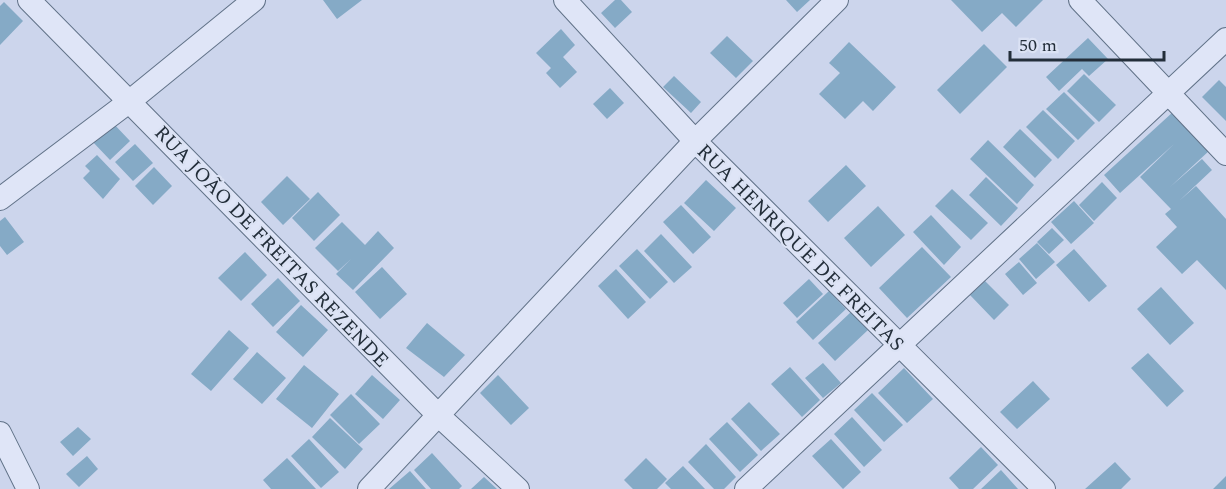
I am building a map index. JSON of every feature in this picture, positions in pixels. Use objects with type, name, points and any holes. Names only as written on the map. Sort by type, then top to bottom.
[{"type":"street","name":"RUA JOÃO DE FREITAS REZENDE","points":[[29,0],[438,415],[518,489]]},
{"type":"street","points":[[0,199],[130,101],[254,0]]},
{"type":"street","name":"RUA HENRIQUE DE FREITAS","points":[[565,0],[694,141],[1044,489]]},
{"type":"street","points":[[369,489],[694,141],[837,0]]},
{"type":"street","points":[[1080,0],[1226,154]]},
{"type":"street","points":[[746,489],[1226,39]]},
{"type":"street","points":[[0,433],[28,489]]},
{"type":"building","points":[[323,0],[362,0],[337,19]]},
{"type":"building","points":[[615,0],[621,0],[632,12],[615,28],[601,13]]},
{"type":"building","points":[[786,0],[810,0],[797,12]]},
{"type":"building","points":[[951,0],[1043,0],[1016,27],[1002,13],[982,32]]},
{"type":"building","points":[[4,2],[23,21],[0,45],[0,6]]},
{"type":"building","points":[[561,29],[575,45],[563,57],[577,72],[560,88],[546,73],[551,68],[536,53]]},
{"type":"building","points":[[727,36],[753,61],[736,78],[710,53]]},
{"type":"building","points":[[1088,38],[1108,59],[1089,76],[1082,69],[1059,91],[1046,77]]},
{"type":"building","points":[[849,42],[896,87],[873,111],[863,101],[845,119],[819,94],[840,73],[829,63]]},
{"type":"building","points":[[984,44],[1007,67],[960,114],[937,90]]},
{"type":"building","points":[[1084,74],[1116,105],[1099,122],[1067,91]]},
{"type":"building","points":[[674,76],[701,102],[691,113],[663,87]]},
{"type":"building","points":[[1219,80],[1226,87],[1226,121],[1202,97]]},
{"type":"building","points":[[610,88],[624,103],[607,119],[593,104]]},
{"type":"building","points":[[1064,92],[1095,123],[1078,140],[1046,109]]},
{"type":"building","points":[[1043,110],[1075,141],[1058,159],[1026,127]]},
{"type":"building","points":[[1173,112],[1210,150],[1170,187],[1202,159],[1212,170],[1179,201],[1196,186],[1226,219],[1226,290],[1197,260],[1182,274],[1156,247],[1177,227],[1165,214],[1171,209],[1140,177],[1174,144],[1120,193],[1104,175]]},
{"type":"building","points":[[112,122],[130,141],[110,160],[92,141]]},
{"type":"building","points":[[1020,129],[1052,160],[1035,178],[1003,147]]},
{"type":"building","points":[[988,140],[1034,185],[1017,204],[970,159]]},
{"type":"building","points":[[135,144],[153,163],[133,181],[115,162]]},
{"type":"building","points":[[97,155],[120,179],[103,199],[83,178],[90,171],[85,166]]},
{"type":"building","points":[[846,165],[866,186],[828,222],[808,201]]},
{"type":"building","points":[[154,167],[172,186],[153,205],[135,186]]},
{"type":"building","points":[[287,176],[310,199],[283,225],[261,202]]},
{"type":"building","points":[[986,177],[1018,208],[1001,226],[969,195]]},
{"type":"building","points":[[706,180],[736,208],[714,231],[684,203]]},
{"type":"building","points":[[1102,182],[1117,198],[1094,221],[1079,205]]},
{"type":"building","points":[[952,189],[988,223],[971,240],[935,206]]},
{"type":"building","points":[[318,192],[340,215],[314,241],[292,218]]},
{"type":"building","points":[[1074,201],[1094,223],[1071,244],[1051,222]]},
{"type":"building","points":[[681,205],[711,237],[693,254],[663,222]]},
{"type":"building","points":[[878,206],[905,235],[871,267],[844,238]]},
{"type":"building","points":[[931,215],[961,247],[944,265],[913,232]]},
{"type":"building","points":[[5,217],[24,242],[7,255],[0,246],[0,221]]},
{"type":"building","points":[[342,222],[365,245],[378,231],[394,248],[353,290],[336,274],[351,259],[338,271],[315,248]]},
{"type":"building","points":[[1052,228],[1064,240],[1049,254],[1037,242]]},
{"type":"building","points":[[661,234],[692,267],[674,283],[644,251]]},
{"type":"building","points":[[1037,243],[1055,262],[1036,279],[1019,259]]},
{"type":"building","points":[[922,247],[951,277],[907,318],[879,288]]},
{"type":"building","points":[[637,249],[668,282],[650,299],[619,266]]},
{"type":"building","points":[[1074,249],[1107,286],[1089,302],[1056,265]]},
{"type":"building","points":[[245,252],[267,275],[241,301],[218,278]]},
{"type":"building","points":[[1019,262],[1037,283],[1023,295],[1005,274]]},
{"type":"building","points":[[382,267],[407,294],[380,319],[355,292]]},
{"type":"building","points":[[616,269],[646,302],[628,319],[598,286]]},
{"type":"building","points":[[278,278],[300,301],[273,327],[251,304]]},
{"type":"building","points":[[809,279],[823,294],[797,318],[783,303]]},
{"type":"building","points":[[985,281],[1009,305],[994,320],[970,295]]},
{"type":"building","points":[[1161,287],[1194,323],[1170,345],[1137,309]]},
{"type":"building","points":[[829,291],[846,309],[813,340],[796,322]]},
{"type":"building","points":[[301,305],[328,330],[303,357],[276,332]]},
{"type":"building","points":[[851,312],[868,330],[835,361],[818,343]]},
{"type":"building","points":[[427,323],[465,355],[444,377],[406,348]]},
{"type":"building","points":[[229,330],[249,348],[211,391],[191,374]]},
{"type":"building","points":[[257,352],[286,378],[262,404],[233,379]]},
{"type":"building","points":[[1148,353],[1184,391],[1167,407],[1131,368]]},
{"type":"building","points":[[823,363],[841,383],[823,398],[805,378]]},
{"type":"building","points":[[304,365],[339,394],[312,428],[276,399]]},
{"type":"building","points":[[790,367],[820,400],[802,417],[771,384]]},
{"type":"building","points":[[904,368],[933,399],[907,423],[878,393]]},
{"type":"building","points":[[372,375],[400,400],[383,419],[355,394]]},
{"type":"building","points":[[498,375],[529,408],[511,425],[480,393]]},
{"type":"building","points":[[1033,381],[1050,399],[1017,429],[1000,412]]},
{"type":"building","points":[[872,393],[903,425],[884,442],[854,410]]},
{"type":"building","points":[[351,394],[380,424],[359,444],[330,415]]},
{"type":"building","points":[[749,402],[780,434],[761,451],[731,419]]},
{"type":"building","points":[[852,417],[882,450],[864,467],[834,434]]},
{"type":"building","points":[[330,418],[363,449],[345,469],[312,437]]},
{"type":"building","points":[[727,422],[758,455],[740,472],[709,439]]},
{"type":"building","points":[[78,427],[91,439],[73,456],[60,442]]},
{"type":"building","points":[[309,439],[339,472],[321,488],[291,456]]},
{"type":"building","points":[[831,439],[861,472],[843,489],[812,456]]},
{"type":"building","points":[[706,444],[736,477],[724,489],[714,489],[688,462]]},
{"type":"building","points":[[981,447],[998,465],[973,489],[959,489],[949,478]]},
{"type":"building","points":[[432,453],[462,486],[459,489],[431,489],[414,470]]},
{"type":"building","points":[[87,456],[98,469],[79,487],[66,474]]},
{"type":"building","points":[[287,458],[316,489],[271,489],[263,480]]},
{"type":"building","points":[[646,458],[667,479],[657,489],[633,489],[624,480]]},
{"type":"building","points":[[1115,462],[1131,479],[1121,489],[1085,489]]},
{"type":"building","points":[[683,466],[705,489],[671,489],[665,483]]},
{"type":"building","points":[[1001,470],[1018,489],[981,489]]},
{"type":"building","points":[[410,471],[426,489],[389,489]]},
{"type":"building","points":[[1226,476],[1226,489],[1213,489]]},
{"type":"building","points":[[484,477],[497,489],[471,489]]}]
